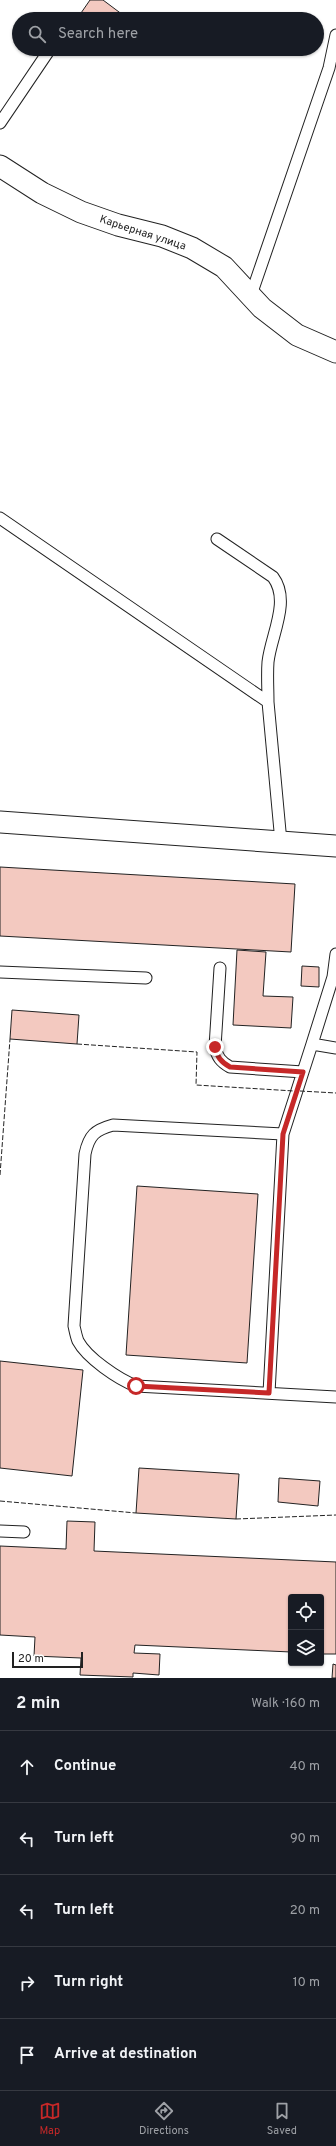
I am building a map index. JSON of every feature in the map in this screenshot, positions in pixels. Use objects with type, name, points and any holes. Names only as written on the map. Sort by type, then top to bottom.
[{"type":"street","name":"Карьерная улица","points":[[0,166],[42,193],[81,212],[118,225],[162,236],[192,248],[224,267],[250,298],[297,335],[336,352]]},
{"type":"street","points":[[0,822],[336,846]]},
{"type":"lane","points":[[250,298],[329,68],[336,35]]},
{"type":"lane","points":[[0,123],[45,56]]},
{"type":"lane","points":[[0,518],[268,702]]},
{"type":"lane","points":[[217,539],[273,577],[279,585],[281,596],[280,607],[268,662],[268,702],[281,842]]},
{"type":"lane","points":[[269,1393],[283,1134],[333,977],[336,954]]},
{"type":"lane","points":[[220,968],[215,1047],[217,1056],[223,1064],[230,1067],[303,1072]]},
{"type":"lane","points":[[0,972],[146,978]]},
{"type":"lane","points":[[312,1044],[336,1048]]},
{"type":"lane","points":[[283,1134],[113,1125],[100,1128],[88,1140],[85,1154],[74,1326],[78,1340],[86,1352],[123,1381],[136,1386],[336,1396]]},
{"type":"lane","points":[[0,1531],[24,1532]]},
{"type":"building","points":[[90,0],[103,0],[119,12],[82,12]]},
{"type":"building","points":[[0,867],[295,884],[291,952],[0,936]]},
{"type":"building","points":[[237,950],[266,952],[263,996],[293,997],[291,1028],[233,1025]]},
{"type":"building","points":[[302,966],[319,967],[319,987],[301,986]]},
{"type":"building","points":[[12,1010],[79,1015],[77,1044],[10,1039]]},
{"type":"building","points":[[137,1186],[258,1194],[247,1363],[126,1355]]},
{"type":"building","points":[[0,1361],[83,1370],[72,1476],[0,1468]]},
{"type":"building","points":[[139,1468],[239,1474],[236,1519],[136,1513]]},
{"type":"building","points":[[279,1478],[320,1481],[318,1506],[278,1502]]},
{"type":"building","points":[[67,1521],[95,1522],[94,1551],[336,1562],[336,1654],[324,1654],[324,1594],[288,1594],[288,1652],[135,1645],[134,1653],[160,1654],[159,1675],[133,1673],[133,1677],[80,1675],[81,1658],[34,1656],[35,1637],[0,1635],[0,1546],[66,1549]]},
{"type":"building","points":[[333,1664],[336,1665],[336,1678],[332,1678]]},
{"type":"fence","points":[[0,1175],[10,1039]]},
{"type":"fence","points":[[77,1044],[197,1052],[196,1085],[294,1091]]},
{"type":"fence","points":[[300,1091],[336,1093]]},
{"type":"fence","points":[[0,1501],[136,1513]]},
{"type":"fence","points":[[236,1519],[336,1515]]},
{"type":"route","points":[[136,1386],[269,1393],[283,1134],[303,1072],[230,1067],[223,1064],[217,1056],[215,1047]]}]
